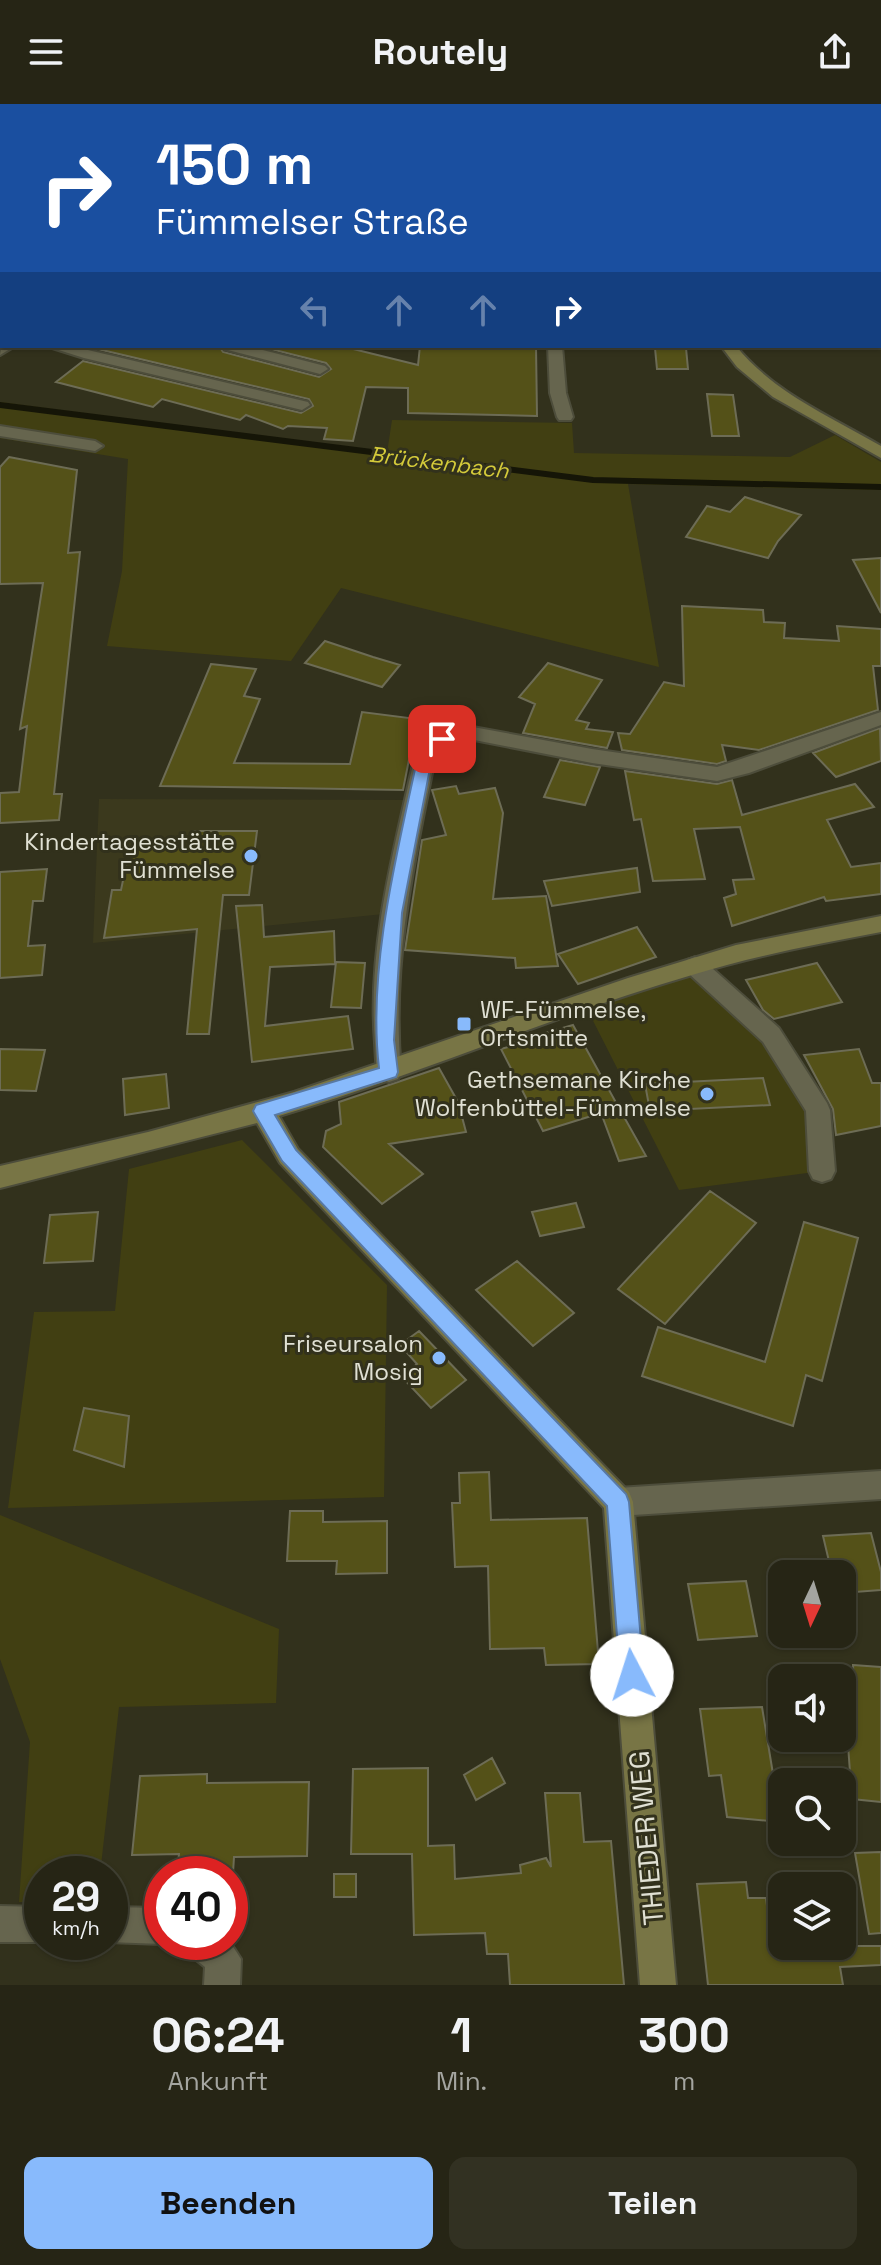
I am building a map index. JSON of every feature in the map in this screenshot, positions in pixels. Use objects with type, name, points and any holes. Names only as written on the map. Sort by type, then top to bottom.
[{"type":"street","points":[[61,348],[160,374],[210,381],[302,405]]},
{"type":"street","points":[[237,348],[320,369]]},
{"type":"street","points":[[555,348],[558,393],[565,417]]},
{"type":"street","points":[[730,348],[749,372],[769,387],[881,453]]},
{"type":"street","points":[[0,431],[95,446]]},
{"type":"street","points":[[389,1072],[385,1040],[394,913],[426,751],[442,739],[462,731],[592,756],[717,774],[742,768],[881,718]]},
{"type":"street","points":[[0,1177],[181,1135],[263,1111],[389,1072],[695,966],[786,941],[881,924]]},
{"type":"street","points":[[695,966],[771,1035],[818,1110],[822,1171]]},
{"type":"street","points":[[263,1111],[289,1156],[618,1502],[881,1485]]},
{"type":"street","name":"THIEDER WEG","points":[[618,1502],[658,1985]]},
{"type":"street","points":[[0,1924],[24,1925]]},
{"type":"street","points":[[222,1985],[223,1960]]},
{"type":"shaded area","points":[[0,402],[387,453],[392,420],[572,423],[574,453],[790,457],[835,435],[881,462],[881,490],[628,484],[659,667],[341,588],[291,661],[107,646],[122,571],[128,459],[0,438]]},
{"type":"shaded area","name":"Kindertagesstätte Fümmelse","points":[[99,799],[415,800],[394,913],[93,943]]},
{"type":"shaded area","points":[[695,966],[771,1035],[818,1110],[822,1171],[679,1190],[584,1003]]},
{"type":"shaded area","points":[[242,1140],[387,1285],[384,1497],[8,1508],[34,1312],[115,1311],[129,1169]]},
{"type":"shaded area","points":[[0,1515],[279,1629],[276,1703],[119,1707],[102,1856],[24,1856],[24,1902],[19,1902],[30,1742],[0,1659]]},
{"type":"building","points":[[220,348],[223,352],[319,377],[331,369],[326,363],[267,348],[349,348],[418,365],[420,348],[536,348],[537,416],[408,413],[408,388],[366,387],[353,441],[324,439],[327,428],[288,426],[283,429],[246,415],[240,420],[162,399],[153,407],[56,382],[83,361],[301,413],[313,406],[309,399],[98,349]]},
{"type":"building","points":[[655,348],[686,348],[688,369],[657,369]]},
{"type":"building","points":[[707,394],[733,395],[739,436],[712,436]]},
{"type":"building","points":[[9,457],[77,470],[68,553],[80,552],[54,794],[62,794],[59,820],[0,823],[0,793],[19,792],[27,726],[20,729],[43,583],[0,584],[0,467]]},
{"type":"building","points":[[745,497],[801,515],[778,541],[768,558],[686,537],[707,506],[730,512]]},
{"type":"building","points":[[881,558],[881,613],[853,560]]},
{"type":"building","points":[[682,606],[763,610],[764,622],[785,623],[784,638],[839,641],[837,626],[881,629],[881,666],[873,666],[878,710],[759,750],[722,745],[726,761],[717,764],[622,750],[618,733],[630,734],[664,682],[684,686]]},
{"type":"building","points":[[325,641],[400,665],[382,687],[305,663]]},
{"type":"building","points":[[548,663],[602,680],[576,720],[589,723],[586,729],[613,732],[607,748],[523,733],[535,704],[519,697]]},
{"type":"building","points":[[211,664],[256,669],[244,696],[260,699],[234,763],[350,764],[362,712],[417,719],[403,790],[160,786]]},
{"type":"building","points":[[880,728],[881,761],[836,777],[813,753]]},
{"type":"building","points":[[560,760],[600,767],[585,805],[544,797]]},
{"type":"building","points":[[625,771],[717,784],[732,780],[742,815],[855,784],[874,807],[827,820],[851,867],[881,863],[881,894],[826,901],[824,897],[732,926],[724,898],[736,894],[733,880],[754,879],[740,827],[694,829],[705,879],[653,881],[641,819],[634,820]]},
{"type":"building","points":[[456,786],[459,794],[495,788],[503,813],[493,899],[546,896],[558,966],[516,968],[515,958],[405,950],[422,840],[446,835],[432,790]]},
{"type":"building","points":[[193,831],[257,831],[249,895],[223,895],[209,1034],[187,1034],[197,929],[104,938],[112,890],[121,890],[130,847],[190,848]]},
{"type":"building","points":[[637,868],[640,892],[552,906],[544,881]]},
{"type":"building","points":[[47,869],[43,901],[33,901],[28,946],[45,945],[42,975],[0,978],[0,872]]},
{"type":"building","points":[[262,905],[264,937],[334,931],[335,964],[270,967],[265,1026],[348,1016],[353,1049],[252,1062],[236,906]]},
{"type":"building","points":[[637,927],[656,957],[578,984],[558,954]]},
{"type":"building","points":[[336,962],[365,963],[361,1008],[331,1007]]},
{"type":"building","points":[[817,963],[842,1002],[774,1019],[763,1010],[746,980]]},
{"type":"building","points":[[573,1025],[646,1156],[619,1161],[601,1113],[543,1131],[501,1049],[512,1046],[511,1043]]},
{"type":"building","points":[[0,1049],[45,1050],[36,1091],[0,1090]]},
{"type":"building","points":[[859,1049],[872,1083],[881,1083],[881,1126],[836,1135],[833,1109],[804,1055]]},
{"type":"building","points":[[439,1068],[458,1102],[466,1132],[389,1144],[423,1174],[382,1204],[323,1147],[326,1131],[341,1124],[339,1102]]},
{"type":"building","points":[[166,1074],[169,1108],[125,1115],[123,1079]]},
{"type":"building","name":"Gethsemane Kirche Wolfenbüttel-Fümmelse","points":[[763,1078],[770,1105],[650,1111],[645,1084]]},
{"type":"building","points":[[710,1191],[756,1223],[665,1324],[618,1289]]},
{"type":"building","points":[[576,1203],[584,1227],[540,1236],[532,1212]]},
{"type":"building","points":[[98,1212],[93,1261],[44,1263],[50,1215]]},
{"type":"building","points":[[804,1222],[858,1238],[822,1381],[806,1375],[793,1426],[642,1376],[658,1327],[765,1362]]},
{"type":"building","points":[[517,1261],[574,1313],[533,1346],[476,1290]]},
{"type":"building","points":[[419,1331],[466,1380],[431,1408],[402,1377],[417,1364],[400,1345]]},
{"type":"building","points":[[84,1408],[129,1416],[124,1467],[74,1450]]},
{"type":"building","points":[[489,1472],[491,1520],[587,1518],[599,1664],[546,1665],[544,1648],[490,1649],[488,1566],[455,1567],[452,1503],[460,1503],[459,1473]]},
{"type":"building","points":[[290,1511],[323,1511],[323,1522],[387,1521],[387,1573],[336,1574],[337,1561],[287,1561]]},
{"type":"building","points":[[871,1533],[881,1572],[881,1590],[856,1592],[856,1560],[829,1560],[823,1536]]},
{"type":"building","points":[[746,1581],[757,1636],[698,1640],[688,1584]]},
{"type":"building","points":[[856,1665],[881,1667],[881,1802],[856,1799],[856,1768],[850,1768],[849,1752],[856,1752]]},
{"type":"building","points":[[762,1707],[772,1768],[768,1768],[768,1821],[727,1817],[721,1775],[709,1776],[700,1709]]},
{"type":"building","points":[[492,1758],[505,1783],[476,1800],[464,1775]]},
{"type":"building","points":[[428,1768],[428,1846],[454,1845],[455,1879],[521,1873],[520,1865],[546,1858],[551,1867],[545,1793],[580,1793],[584,1842],[611,1841],[624,1985],[510,1985],[508,1954],[487,1954],[485,1933],[414,1935],[412,1854],[351,1854],[353,1769]]},
{"type":"building","points":[[207,1774],[207,1783],[309,1782],[307,1856],[132,1855],[140,1776]]},
{"type":"building","points":[[881,1852],[881,1933],[869,1934],[856,1853]]},
{"type":"building","points":[[334,1874],[356,1874],[356,1897],[334,1897]]},
{"type":"building","points":[[746,1882],[748,1898],[766,1898],[768,1960],[856,1960],[856,1946],[881,1946],[881,1965],[840,1967],[843,1985],[708,1985],[697,1884]]},
{"type":"waterway","name":"Brückenbach","points":[[0,405],[593,480],[881,487]]},
{"type":"place","name":"Kindertagesstätte Fümmelse","points":[[251,856]]},
{"type":"place","name":"WF-Fümmelse, Ortsmitte","points":[[464,1024]]},
{"type":"place","name":"Gethsemane Kirche Wolfenbüttel-Fümmelse","points":[[707,1094]]},
{"type":"place","name":"Friseursalon Mosig","points":[[439,1358]]},
{"type":"route","points":[[442,739],[426,751],[394,913],[385,1040],[389,1072],[263,1111],[289,1156],[618,1502],[632,1675]]}]
